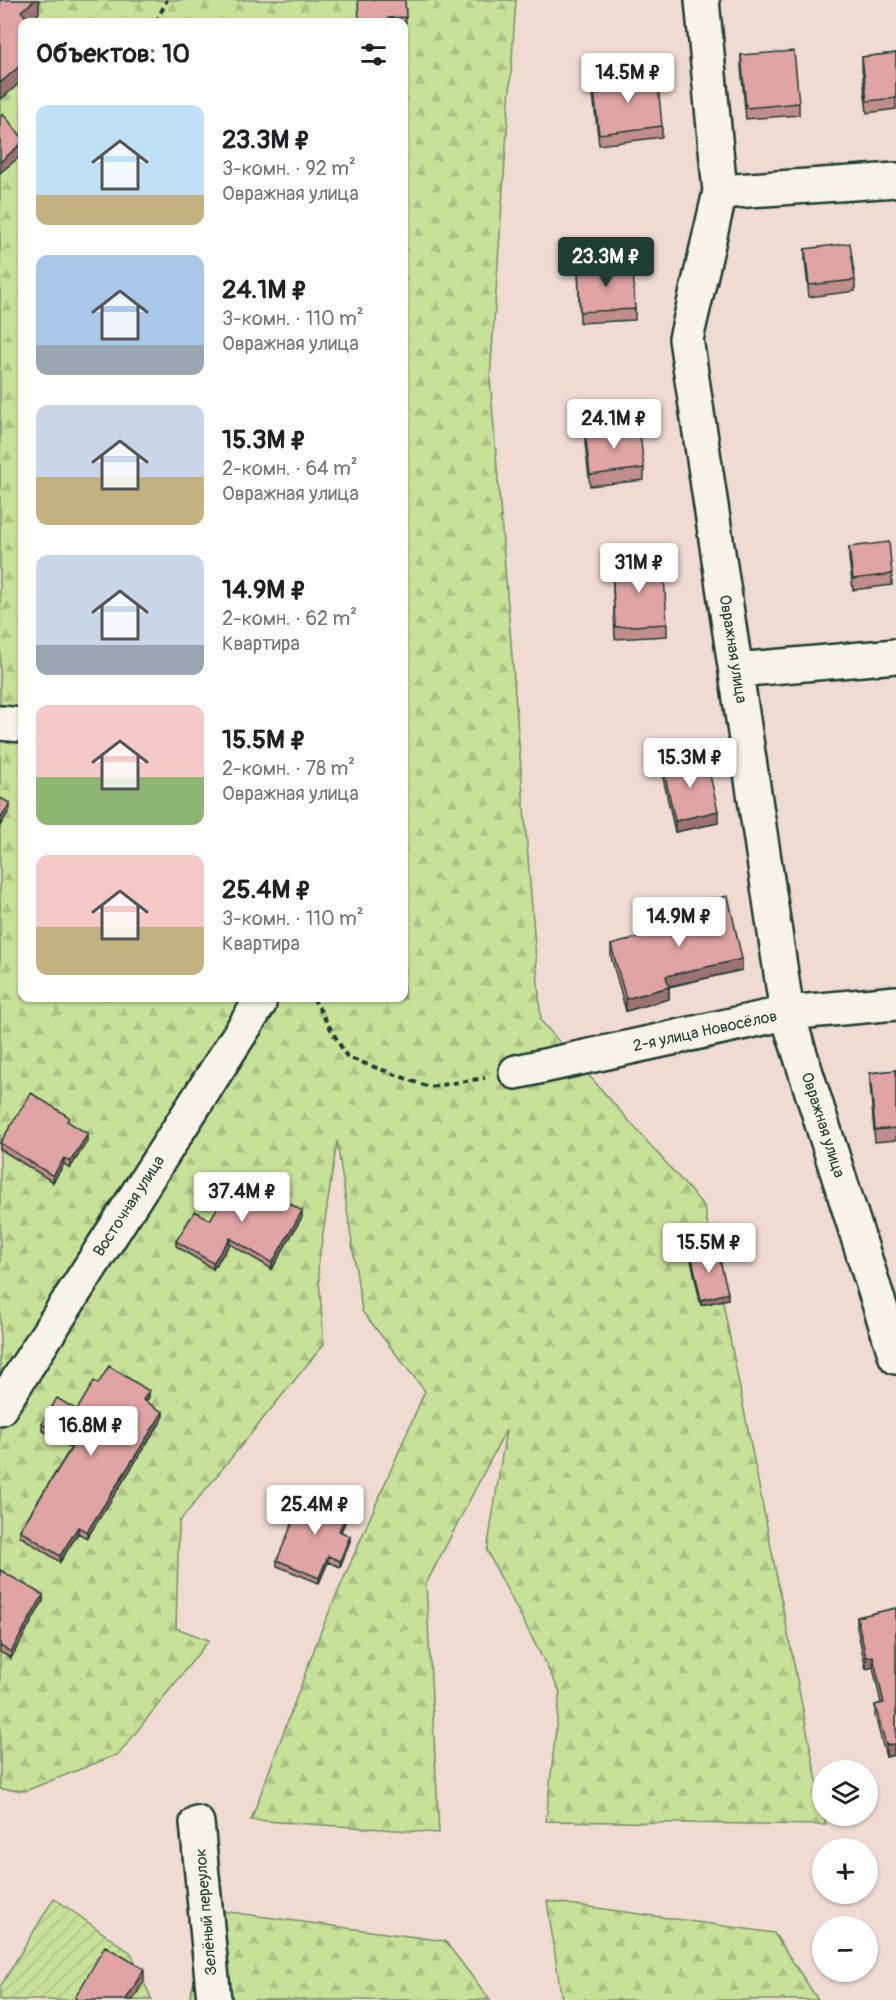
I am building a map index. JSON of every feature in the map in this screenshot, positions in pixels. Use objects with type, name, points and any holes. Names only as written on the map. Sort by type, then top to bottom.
[{"type":"street","name":"Овражная улица","points":[[702,0],[720,192],[686,339],[788,1013],[896,1354]]},
{"type":"street","points":[[720,192],[896,180]]},
{"type":"street","points":[[736,670],[896,656]]},
{"type":"street","points":[[0,723],[18,725]]},
{"type":"street","name":"2-я улица Новосёлов","points":[[516,1072],[788,1013],[896,1003]]},
{"type":"street","name":"Восточная улица","points":[[0,1408],[259,1004]]},
{"type":"street","name":"Зелёный переулок","points":[[197,1823],[214,2000]]},
{"type":"path","points":[[158,18],[167,0]]},
{"type":"path","points":[[315,1002],[347,1057],[429,1087],[516,1072]]},
{"type":"green space","points":[[10,0],[516,0],[490,379],[541,1021],[704,1206],[813,1760],[812,1825],[546,1821],[560,1692],[487,1551],[506,1430],[426,1584],[439,1833],[251,1820],[321,1631],[425,1391],[362,1311],[337,1141],[318,1266],[324,1344],[179,1522],[176,1628],[209,1640],[119,1754],[25,1791],[0,1789],[0,19]]},
{"type":"green space","points":[[54,1898],[131,1953],[152,2000],[0,2000],[0,1987]]},
{"type":"green space","points":[[547,1901],[774,1933],[818,2000],[562,2000]]},
{"type":"green space","points":[[214,1910],[445,1941],[490,2000],[189,2000]]},
{"type":"building","points":[[0,0],[35,0],[21,11],[27,18],[18,18],[18,67],[0,83]]},
{"type":"building","points":[[358,0],[405,0],[406,17],[359,18]]},
{"type":"building","points":[[794,51],[799,103],[746,108],[741,55]]},
{"type":"building","points":[[896,53],[896,98],[867,101],[862,57]]},
{"type":"building","points":[[657,74],[662,126],[599,134],[593,82]]},
{"type":"building","points":[[3,114],[18,132],[18,146],[0,162],[0,117]]},
{"type":"building","points":[[850,243],[855,280],[809,285],[805,249]]},
{"type":"building","points":[[633,265],[635,309],[580,312],[578,267]]},
{"type":"building","points":[[639,425],[644,468],[590,475],[585,431]]},
{"type":"building","points":[[889,542],[892,574],[853,579],[849,547]]},
{"type":"building","points":[[663,560],[667,624],[615,627],[612,563]]},
{"type":"building","points":[[706,757],[718,811],[675,821],[663,767]]},
{"type":"building","points":[[0,798],[10,803],[0,820]]},
{"type":"building","points":[[728,896],[742,959],[666,976],[669,987],[626,999],[611,945],[682,926],[678,907]]},
{"type":"building","points":[[896,1070],[896,1128],[875,1130],[870,1073]]},
{"type":"building","points":[[31,1093],[69,1117],[67,1121],[88,1134],[70,1162],[64,1158],[53,1176],[0,1143]]},
{"type":"building","points":[[237,1175],[260,1189],[262,1186],[302,1211],[272,1263],[230,1238],[213,1263],[176,1241],[195,1211],[210,1220]]},
{"type":"building","points":[[717,1248],[728,1293],[701,1300],[691,1254]]},
{"type":"building","points":[[109,1366],[149,1391],[143,1400],[163,1412],[87,1532],[78,1527],[60,1556],[20,1530],[74,1444],[42,1424],[57,1398],[77,1410],[94,1381],[98,1384]]},
{"type":"building","points":[[305,1493],[348,1511],[339,1531],[350,1536],[340,1561],[328,1556],[319,1578],[277,1560]]},
{"type":"building","points":[[0,1570],[43,1595],[11,1652],[0,1646]]},
{"type":"building","points":[[896,1608],[896,1751],[894,1744],[886,1745],[875,1705],[884,1703],[873,1656],[866,1657],[857,1617]]},
{"type":"building","points":[[105,1946],[144,1969],[126,2000],[78,2000],[75,1998]]}]
